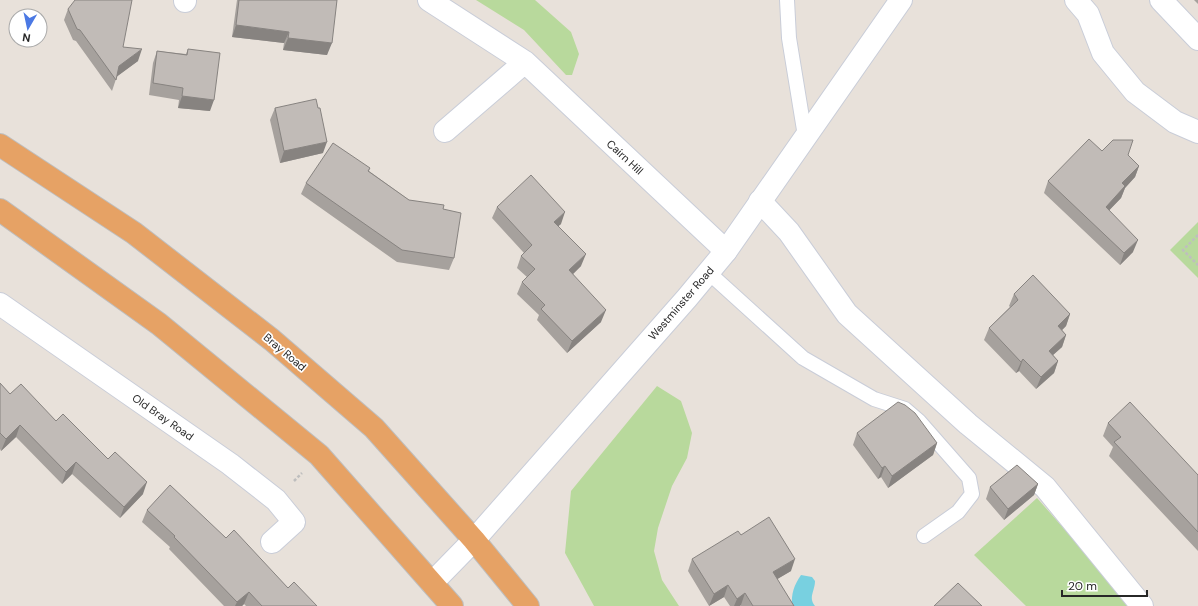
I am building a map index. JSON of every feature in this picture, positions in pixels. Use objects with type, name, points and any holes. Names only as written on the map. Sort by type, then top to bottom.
[{"type":"highway","name":"Bray Road","points":[[0,145],[134,233],[272,340],[374,428],[474,540],[528,606]]},
{"type":"highway","points":[[0,210],[159,324],[319,456],[452,606]]},
{"type":"street","name":"Cairn Hill","points":[[429,0],[525,62],[726,251]]},
{"type":"street","name":"Westminster Road","points":[[432,583],[474,540],[726,251],[901,0]]},
{"type":"street","points":[[1076,0],[1088,14],[1102,52],[1135,92],[1176,122],[1198,132]]},
{"type":"street","points":[[1161,0],[1198,39]]},
{"type":"street","points":[[445,131],[525,62]]},
{"type":"street","points":[[760,201],[789,232],[847,314],[968,424],[1046,487],[1142,606]]},
{"type":"street","name":"Old Bray Road","points":[[0,304],[230,464],[276,500],[294,522],[272,542]]},
{"type":"lane","points":[[787,0],[789,38],[806,136]]},
{"type":"lane","points":[[708,272],[803,358],[874,399],[905,409],[935,437],[944,451],[969,478],[972,494],[958,512],[924,536]]},
{"type":"path","points":[[1198,235],[1183,250],[1198,265]]},
{"type":"path","points":[[276,500],[319,456]]},
{"type":"green space","points":[[476,0],[535,0],[571,32],[579,54],[572,75],[566,75],[524,30]]},
{"type":"green space","points":[[1198,222],[1198,278],[1170,250]]},
{"type":"green space","points":[[657,386],[681,401],[692,433],[687,458],[672,486],[658,528],[654,551],[662,580],[679,606],[594,606],[565,553],[571,491]]},
{"type":"green space","points":[[1037,498],[1132,606],[1026,606],[974,555]]},
{"type":"water","points":[[801,575],[812,577],[815,581],[812,600],[815,606],[792,606],[792,598],[796,582]]},
{"type":"building","points":[[75,0],[132,0],[123,47],[142,49],[119,66],[116,80],[80,30],[77,29],[68,9]]},
{"type":"building","points":[[239,0],[337,0],[332,43],[288,38],[289,32],[236,25]]},
{"type":"building","points":[[188,49],[220,53],[214,100],[182,96],[183,88],[153,83],[157,51],[187,55]]},
{"type":"building","points":[[316,99],[318,108],[320,108],[327,142],[284,151],[275,108]]},
{"type":"building","points":[[1089,139],[1102,151],[1113,140],[1133,140],[1128,155],[1139,166],[1122,183],[1125,186],[1106,207],[1138,240],[1124,253],[1048,181]]},
{"type":"building","points":[[333,143],[370,168],[368,171],[409,200],[444,205],[443,209],[461,213],[454,258],[402,250],[306,183]]},
{"type":"building","points":[[531,175],[565,212],[554,222],[586,254],[569,270],[606,310],[572,341],[541,309],[545,305],[522,282],[535,269],[521,256],[532,245],[497,207]]},
{"type":"building","points":[[1033,275],[1070,314],[1058,326],[1066,335],[1049,351],[1058,361],[1041,377],[1023,359],[1021,362],[989,328],[1018,300],[1014,294]]},
{"type":"building","points":[[0,383],[10,394],[21,384],[56,421],[63,414],[108,459],[115,452],[147,482],[124,507],[76,462],[66,472],[20,425],[6,439],[0,433]]},
{"type":"building","points":[[898,402],[905,405],[915,413],[937,443],[892,476],[885,466],[882,468],[857,433]]},
{"type":"building","points":[[1130,402],[1198,475],[1198,532],[1114,442],[1121,437],[1108,423]]},
{"type":"building","points":[[1017,465],[1038,484],[1008,509],[990,487]]},
{"type":"building","points":[[170,485],[226,538],[234,530],[288,588],[294,582],[317,606],[262,606],[249,592],[237,602],[174,537],[175,536],[147,510]]},
{"type":"building","points":[[769,517],[795,559],[773,572],[794,606],[753,606],[745,593],[737,599],[728,585],[714,594],[692,559],[738,531],[741,535]]},
{"type":"building","points":[[958,583],[982,606],[934,606]]}]
